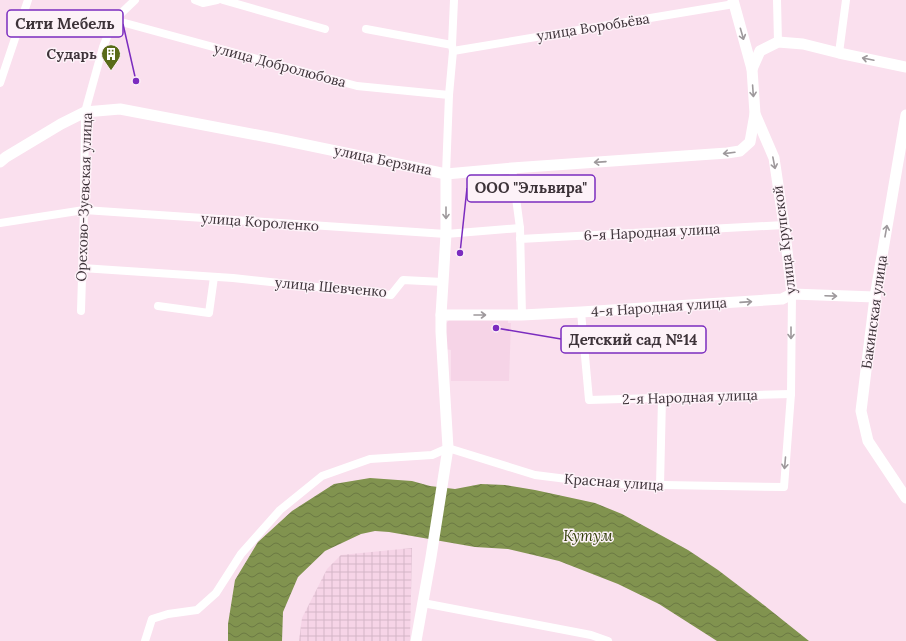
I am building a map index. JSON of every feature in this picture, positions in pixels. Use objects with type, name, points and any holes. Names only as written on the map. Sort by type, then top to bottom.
[{"type":"main road","name":"улица Крупской","points":[[733,2],[752,69],[754,114],[774,158],[792,294]]},
{"type":"main road","points":[[752,69],[760,51],[778,42],[803,44],[906,67]]},
{"type":"main road","name":"улица Берзина","points":[[0,162],[55,128],[85,112],[120,109],[278,138],[446,174],[740,151],[750,142],[754,114]]},
{"type":"main road","name":"Бакинская улица","points":[[906,115],[875,297],[862,411],[868,441],[906,498]]},
{"type":"main road","points":[[416,641],[432,557],[448,448],[441,332],[446,234],[446,174]]},
{"type":"main road","name":"4-я Народная улица","points":[[441,315],[522,315],[581,312],[782,299],[792,294],[875,297]]},
{"type":"street","points":[[0,83],[28,0]]},
{"type":"street","name":"Орехово-Зуевская улица","points":[[81,311],[85,112],[103,48],[114,20],[135,0]]},
{"type":"street","points":[[195,0],[203,3],[217,0]]},
{"type":"street","points":[[223,0],[325,29]]},
{"type":"street","points":[[446,174],[454,0]]},
{"type":"street","points":[[777,0],[778,42]]},
{"type":"street","points":[[839,53],[846,0]]},
{"type":"street","name":"улица Воробьёва","points":[[366,29],[452,48],[733,2]]},
{"type":"street","name":"улица Добролюбова","points":[[114,20],[357,86],[449,95]]},
{"type":"street","points":[[512,168],[520,228],[522,315]]},
{"type":"street","name":"улица Короленко","points":[[0,223],[84,210],[446,234],[520,228]]},
{"type":"street","name":"6-я Народная улица","points":[[520,239],[784,225]]},
{"type":"street","name":"улица Шевченко","points":[[82,268],[241,279],[391,295],[403,280],[443,282]]},
{"type":"street","points":[[158,306],[209,313],[214,277]]},
{"type":"street","name":"улица Крупской","points":[[784,487],[791,394],[792,294]]},
{"type":"street","name":"2-я Народная улица","points":[[581,312],[589,400],[791,394]]},
{"type":"street","points":[[660,486],[662,398]]},
{"type":"street","points":[[145,641],[152,619],[168,614],[197,610],[216,593],[241,554],[280,510],[322,476],[370,459],[432,455],[448,448]]},
{"type":"street","name":"Красная улица","points":[[448,448],[535,476],[607,484],[784,487]]},
{"type":"street","points":[[423,603],[591,635],[608,641]]},
{"type":"shaded area","points":[[450,319],[508,319],[508,323],[511,323],[509,381],[451,381],[451,350],[445,349],[444,326]]},
{"type":"shaded area","points":[[412,548],[410,641],[299,641],[302,618],[327,569],[341,555]]},
{"type":"water","name":"Кутум","points":[[370,478],[412,481],[430,486],[455,489],[481,484],[505,485],[595,503],[622,514],[688,550],[718,570],[809,641],[717,641],[659,604],[618,584],[559,561],[508,549],[475,547],[389,532],[375,531],[361,534],[325,551],[298,577],[283,612],[282,641],[228,641],[228,624],[235,580],[258,542],[292,511],[334,484]]},
{"type":"place","name":"Сударь","points":[[111,71]]},
{"type":"place","name":"Сити Мебель","points":[[136,81]]},
{"type":"place","name":"ООО \"Эльвира\"","points":[[460,253]]},
{"type":"place","name":"Детский сад №14","points":[[496,328]]}]
